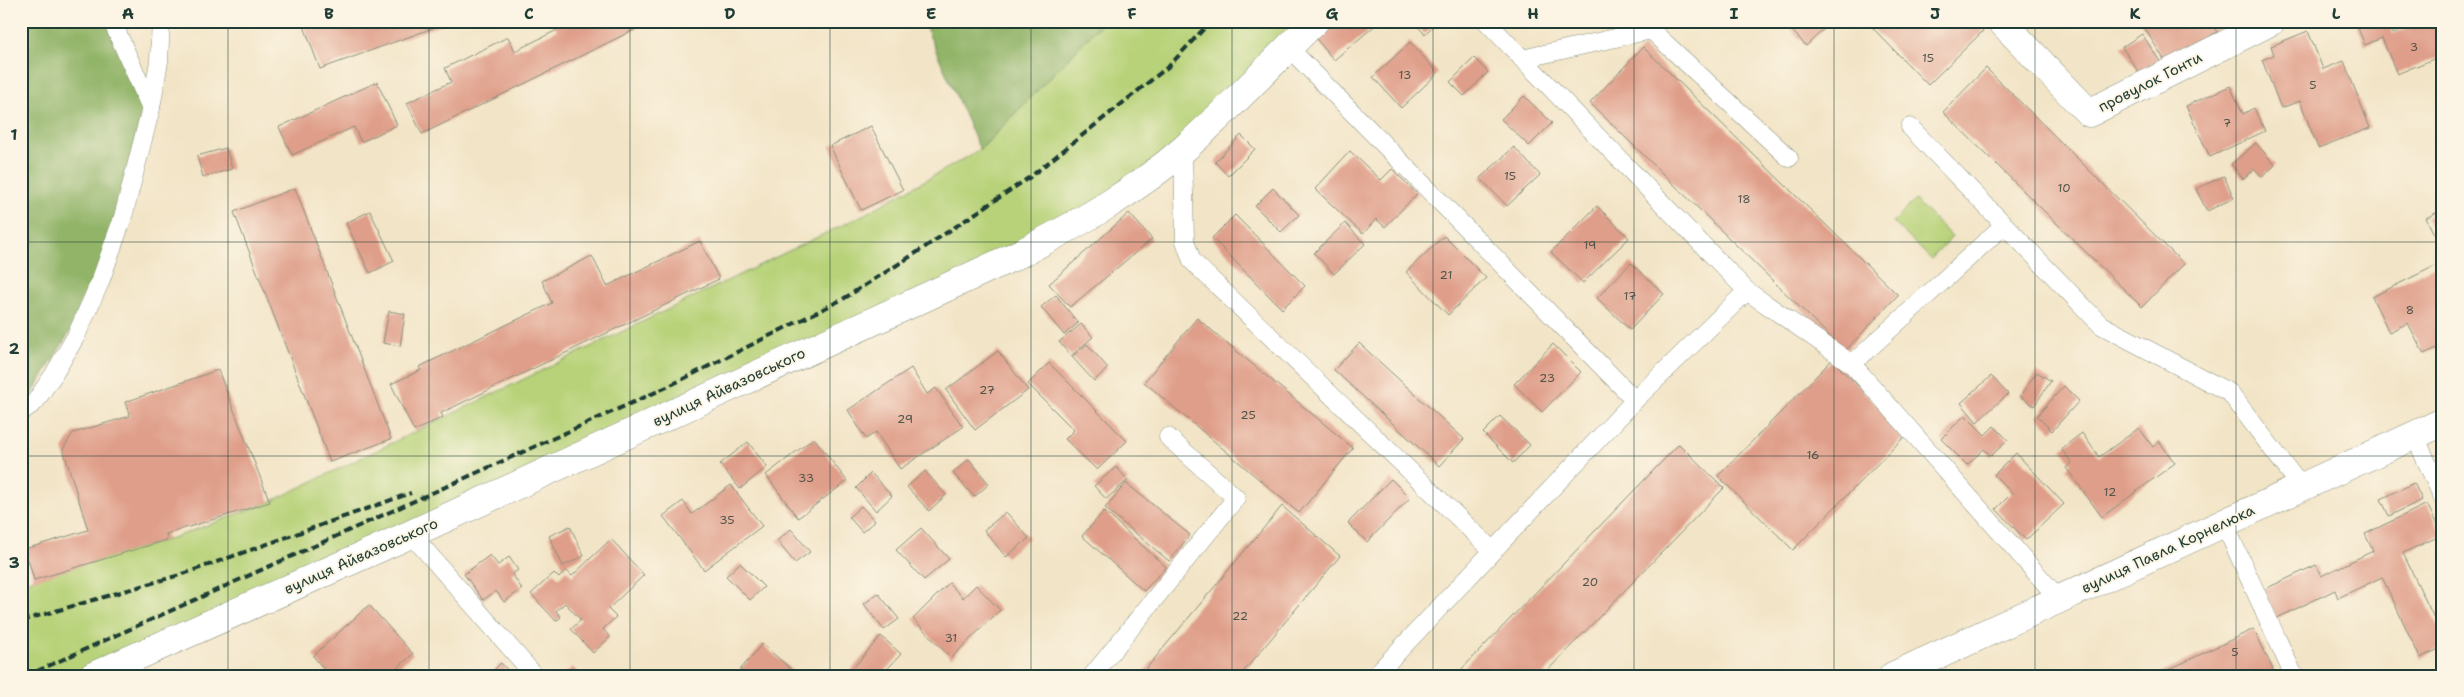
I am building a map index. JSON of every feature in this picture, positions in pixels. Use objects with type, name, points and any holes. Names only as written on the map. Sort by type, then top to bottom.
[{"type":"street","name":"вулиця Айвазовського","points":[[93,676],[411,534],[1017,256],[1065,231],[1117,200],[1183,150],[1315,21]]},
{"type":"street","name":"провулок Гонти","points":[[2001,21],[2089,113],[2272,21]]},
{"type":"street","name":"вулиця Павла Корнелюка","points":[[1893,676],[2443,422]]},
{"type":"lane","points":[[112,21],[151,108]]},
{"type":"lane","points":[[21,412],[35,402],[54,374],[76,336],[100,282],[123,217],[151,108],[159,61],[161,21]]},
{"type":"lane","points":[[1486,21],[1747,291],[1852,364],[2059,599]]},
{"type":"lane","points":[[1522,58],[1651,30],[1790,158]]},
{"type":"lane","points":[[1288,47],[1635,400]]},
{"type":"lane","points":[[1910,127],[2101,325],[2230,393],[2302,488]]},
{"type":"lane","points":[[1183,150],[1185,241],[1192,261],[1492,550]]},
{"type":"lane","points":[[1852,364],[2004,225]]},
{"type":"lane","points":[[1375,676],[1635,400],[1747,291]]},
{"type":"lane","points":[[2415,436],[2443,498]]},
{"type":"lane","points":[[1092,676],[1236,498],[1168,437]]},
{"type":"lane","points":[[2224,523],[2294,676]]},
{"type":"lane","points":[[411,534],[535,676]]},
{"type":"green space","points":[[21,21],[112,21],[151,108],[100,282],[21,412]]},
{"type":"green space","points":[[923,21],[1104,21],[980,150]]},
{"type":"green space","points":[[1104,21],[1315,21],[1117,200],[104,676],[21,676],[21,583],[167,540],[270,502],[861,216],[980,150]]},
{"type":"green space","points":[[1915,200],[1952,237],[1931,259],[1893,222]]},
{"type":"building","points":[[302,21],[443,21],[444,24],[320,69]]},
{"type":"building","points":[[553,21],[652,21],[422,134],[407,103],[451,82],[445,68],[508,37],[515,51],[557,30]]},
{"type":"building","points":[[1327,21],[1377,21],[1378,23],[1334,60],[1312,34]]},
{"type":"building","points":[[1412,21],[1438,21],[1425,34]]},
{"type":"building","points":[[1792,21],[1832,21],[1806,46],[1789,27],[1794,23]]},
{"type":"building","points":[[1866,21],[1973,21],[1983,31],[1928,85]]},
{"type":"building","points":[[2140,21],[2210,21],[2217,32],[2167,64]]},
{"type":"building","points":[[2355,21],[2387,21],[2393,34],[2408,27],[2406,21],[2443,21],[2443,55],[2397,74],[2382,38],[2365,45]]},
{"type":"building","points":[[2308,31],[2323,69],[2344,61],[2370,128],[2318,148],[2300,101],[2281,108],[2262,60],[2274,55],[2271,46]]},
{"type":"building","points":[[2142,34],[2161,63],[2141,76],[2122,47]]},
{"type":"building","points":[[1410,42],[1438,73],[1401,108],[1373,77]]},
{"type":"building","points":[[1643,47],[1898,295],[1845,351],[1590,103]]},
{"type":"building","points":[[1474,58],[1488,72],[1464,96],[1450,82]]},
{"type":"building","points":[[1986,68],[2184,264],[2142,307],[1943,112]]},
{"type":"building","points":[[377,82],[397,125],[361,142],[354,127],[292,155],[279,127]]},
{"type":"building","points":[[2230,86],[2243,114],[2254,108],[2265,131],[2210,157],[2186,106]]},
{"type":"building","points":[[1524,96],[1552,123],[1529,146],[1501,119]]},
{"type":"building","points":[[871,126],[903,190],[861,210],[830,146]]},
{"type":"building","points":[[1241,135],[1255,149],[1228,176],[1215,162]]},
{"type":"building","points":[[2256,143],[2275,165],[2262,177],[2255,169],[2243,179],[2231,164]]},
{"type":"building","points":[[1514,147],[1540,175],[1507,206],[1480,178]]},
{"type":"building","points":[[226,148],[232,169],[203,177],[197,156]]},
{"type":"building","points":[[1350,151],[1381,180],[1392,169],[1417,194],[1385,227],[1376,219],[1363,234],[1315,189]]},
{"type":"building","points":[[2224,176],[2234,198],[2207,211],[2196,189]]},
{"type":"building","points":[[295,188],[391,439],[330,462],[234,212]]},
{"type":"building","points":[[1273,188],[1299,215],[1281,232],[1255,206]]},
{"type":"building","points":[[1597,206],[1629,238],[1583,283],[1551,252]]},
{"type":"building","points":[[2443,209],[2443,247],[2441,248],[2426,218]]},
{"type":"building","points":[[370,211],[394,261],[370,273],[346,223]]},
{"type":"building","points":[[1129,213],[1152,239],[1070,307],[1049,284]]},
{"type":"building","points":[[1235,215],[1305,286],[1282,309],[1212,238]]},
{"type":"building","points":[[1345,223],[1365,244],[1334,274],[1314,253]]},
{"type":"building","points":[[1444,236],[1486,278],[1448,315],[1406,272]]},
{"type":"building","points":[[700,241],[719,279],[441,413],[443,417],[414,431],[391,384],[421,370],[419,367],[552,303],[542,281],[592,256],[607,286]]},
{"type":"building","points":[[2443,262],[2443,345],[2424,354],[2408,323],[2389,332],[2372,297]]},
{"type":"building","points":[[1631,263],[1664,294],[1630,330],[1597,298]]},
{"type":"building","points":[[1056,295],[1078,323],[1064,335],[1041,307]]},
{"type":"building","points":[[389,311],[405,314],[400,346],[383,343]]},
{"type":"building","points":[[1197,318],[1353,448],[1299,513],[1144,382]]},
{"type":"building","points":[[1081,324],[1093,337],[1071,356],[1059,342]]},
{"type":"building","points":[[1359,343],[1464,439],[1439,466],[1334,370]]},
{"type":"building","points":[[1087,344],[1108,368],[1094,381],[1072,357]]},
{"type":"building","points":[[1553,344],[1581,372],[1542,412],[1514,384]]},
{"type":"building","points":[[998,351],[1028,390],[975,430],[946,390]]},
{"type":"building","points":[[1832,360],[1907,434],[1793,550],[1718,476]]},
{"type":"building","points":[[1049,363],[1127,441],[1097,470],[1065,439],[1074,430],[1028,384]]},
{"type":"building","points":[[911,368],[927,394],[936,388],[963,427],[900,469],[876,432],[866,439],[848,410]]},
{"type":"building","points":[[218,370],[270,502],[166,534],[167,540],[34,580],[25,549],[88,530],[63,449],[73,433],[130,416],[125,402]]},
{"type":"building","points":[[2037,372],[2051,381],[2034,406],[2020,396]]},
{"type":"building","points":[[1991,376],[2008,394],[1977,422],[1961,403]]},
{"type":"building","points":[[2064,386],[2079,401],[2052,431],[2037,416]]},
{"type":"building","points":[[1965,415],[1985,435],[1994,426],[2008,440],[1991,456],[1984,449],[1967,465],[1941,439]]},
{"type":"building","points":[[1500,416],[1530,445],[1513,463],[1483,433]]},
{"type":"building","points":[[2139,428],[2153,447],[2159,441],[2175,463],[2102,517],[2066,468],[2072,463],[2061,449],[2082,433],[2099,457]]},
{"type":"building","points":[[814,438],[847,481],[798,518],[766,475]]},
{"type":"building","points":[[748,442],[767,467],[740,489],[720,464]]},
{"type":"building","points":[[1679,444],[1724,488],[1542,676],[1455,676]]},
{"type":"building","points":[[2016,453],[2064,504],[2026,540],[1996,509],[2012,493],[1994,475]]},
{"type":"building","points":[[969,459],[989,484],[974,497],[953,473]]},
{"type":"building","points":[[1116,467],[1128,480],[1106,499],[1094,486]]},
{"type":"building","points":[[925,471],[946,495],[929,511],[907,487]]},
{"type":"building","points":[[871,473],[892,496],[876,511],[856,488]]},
{"type":"building","points":[[1391,479],[1410,498],[1367,542],[1348,523]]},
{"type":"building","points":[[1126,483],[1190,535],[1169,561],[1105,508]]},
{"type":"building","points":[[2414,483],[2422,500],[2389,516],[2381,499]]},
{"type":"building","points":[[731,485],[762,526],[704,570],[663,516],[683,501],[692,514]]},
{"type":"building","points":[[2427,504],[2442,535],[2403,553],[2443,637],[2443,647],[2420,658],[2382,577],[2338,598],[2335,590],[2277,618],[2263,590],[2316,565],[2321,576],[2373,551],[2365,534]]},
{"type":"building","points":[[861,506],[875,521],[862,532],[849,517]]},
{"type":"building","points":[[1282,506],[1340,556],[1240,676],[1140,676]]},
{"type":"building","points":[[1104,511],[1166,567],[1144,591],[1082,536]]},
{"type":"building","points":[[1006,512],[1029,538],[1006,557],[984,530]]},
{"type":"building","points":[[570,526],[584,556],[563,566],[549,536]]},
{"type":"building","points":[[921,528],[949,559],[924,580],[896,550]]},
{"type":"building","points":[[791,529],[810,552],[795,563],[777,541]]},
{"type":"building","points":[[611,539],[644,575],[608,609],[616,617],[603,629],[610,637],[593,653],[571,629],[581,620],[565,603],[556,611],[561,617],[556,621],[531,594],[554,573],[559,578],[566,570],[572,576]]},
{"type":"building","points":[[490,555],[498,565],[509,557],[518,570],[512,574],[522,589],[504,602],[496,591],[483,600],[464,574]]},
{"type":"building","points":[[740,563],[764,587],[750,600],[726,576]]},
{"type":"building","points":[[949,583],[963,598],[976,585],[1000,610],[951,658],[913,619]]},
{"type":"building","points":[[878,593],[899,619],[884,630],[864,604]]},
{"type":"building","points":[[369,605],[413,654],[388,676],[330,676],[313,656]]},
{"type":"building","points":[[2254,629],[2276,676],[2155,676]]},
{"type":"building","points":[[881,636],[901,654],[881,676],[846,676]]},
{"type":"building","points":[[762,644],[799,676],[747,676],[740,670]]},
{"type":"building","points":[[501,663],[513,676],[488,676]]},
{"type":"building","points":[[573,667],[580,676],[562,676]]},
{"type":"railway","points":[[26,676],[667,387],[843,299],[1030,177],[1169,66],[1211,21]]},
{"type":"railway","points":[[21,621],[183,574],[411,493]]}]
